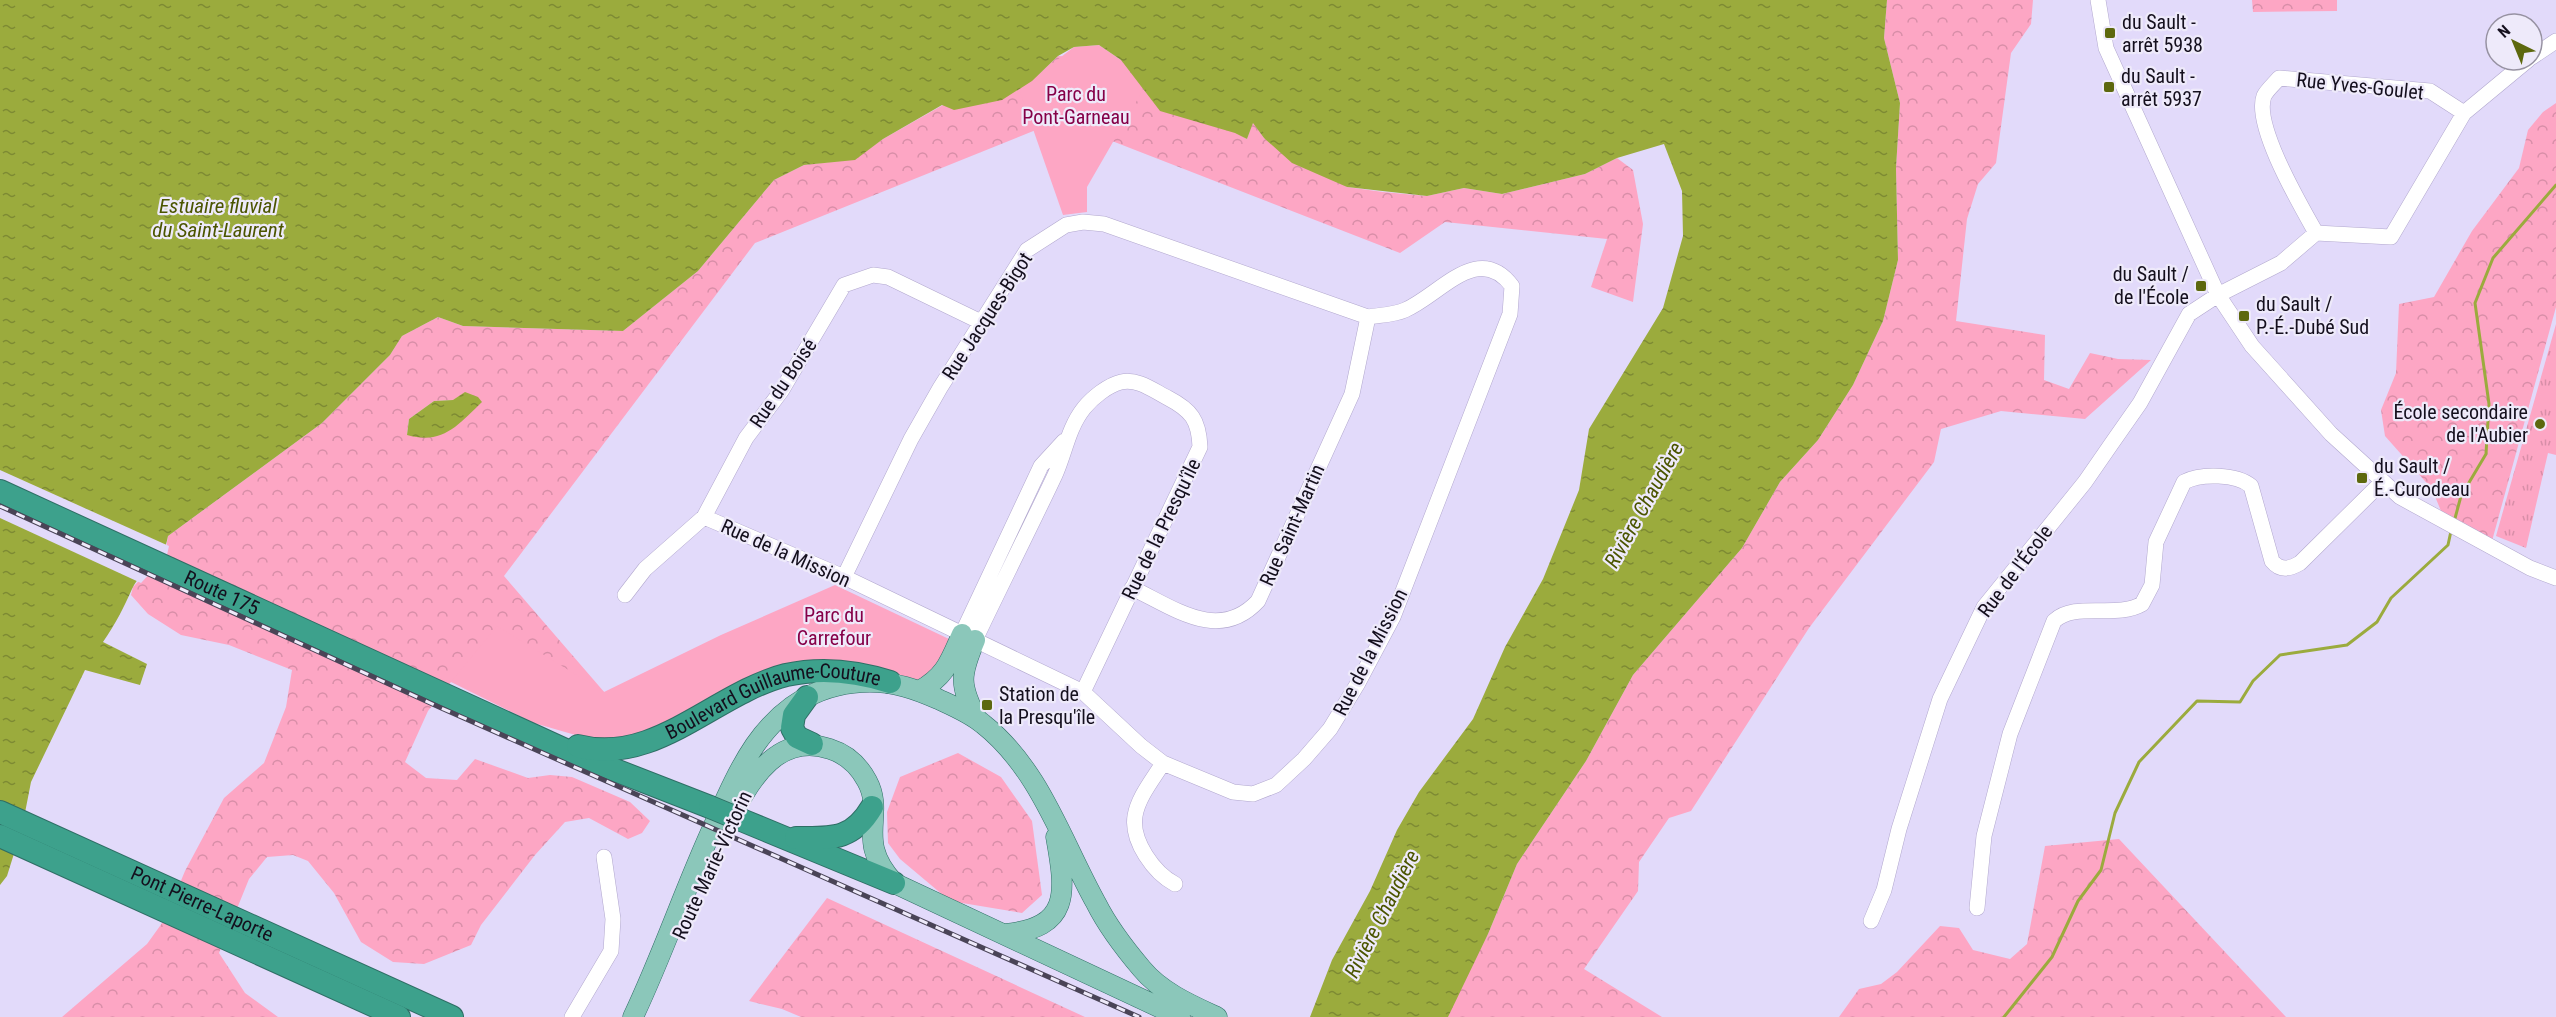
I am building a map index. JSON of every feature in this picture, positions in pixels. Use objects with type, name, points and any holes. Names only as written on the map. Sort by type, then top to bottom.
[{"type":"highway","name":"Route 175","points":[[0,491],[444,696]]},
{"type":"highway","name":"Boulevard Guillaume-Couture","points":[[536,736],[595,751],[616,750],[643,744],[736,695],[785,675],[812,671],[842,671],[890,682]]},
{"type":"highway","name":"Boulevard Guillaume-Couture","points":[[444,696],[574,754],[894,883]]},
{"type":"highway","points":[[807,697],[795,715],[792,728],[797,736],[812,744]]},
{"type":"highway","points":[[785,838],[835,837],[849,833],[864,821],[872,807]]},
{"type":"highway","name":"Pont Pierre-Laporte","points":[[0,812],[400,1009]]},
{"type":"highway","name":"Pont Pierre-Laporte","points":[[0,836],[400,1009]]},
{"type":"highway","points":[[400,1009],[452,1017]]},
{"type":"main road","points":[[919,691],[937,681],[968,637]]},
{"type":"main road","points":[[968,637],[962,674],[963,689],[977,719]]},
{"type":"main road","name":"Boulevard Guillaume-Couture","points":[[890,682],[919,691],[977,719],[1021,764],[1039,790],[1111,929],[1144,972],[1179,1011]]},
{"type":"main road","name":"Route Marie-Victorin","points":[[633,1017],[735,778],[768,728],[784,712],[807,697],[837,683],[890,682]]},
{"type":"main road","points":[[812,744],[836,751],[856,765],[868,782],[872,807],[871,832],[874,852],[883,871],[894,883]]},
{"type":"main road","name":"Route Marie-Victorin","points":[[645,1017],[715,850],[743,794],[769,760],[794,747],[812,744]]},
{"type":"main road","points":[[1002,934],[1028,932],[1039,927],[1055,914],[1059,906],[1063,886],[1052,817]]},
{"type":"main road","name":"Boulevard Guillaume-Couture","points":[[894,883],[1002,934],[1179,1011],[1217,1017]]},
{"type":"street","points":[[2098,0],[2106,48],[2218,295],[2252,346],[2331,435],[2381,483],[2400,497],[2530,568],[2556,578]]},
{"type":"street","points":[[2316,233],[2391,237],[2464,113],[2514,72]]},
{"type":"street","name":"Rue Yves-Goulet","points":[[2316,233],[2283,172],[2263,120],[2264,96],[2279,78],[2430,91],[2464,113]]},
{"type":"street","name":"Rue Jacques-Bigot","points":[[844,578],[911,439],[940,388],[1027,250],[1066,225],[1083,222],[1104,224],[1368,317]]},
{"type":"street","name":"Rue de l'École","points":[[1871,921],[1884,890],[1899,829],[1940,699],[1984,607],[2085,482],[2112,444],[2140,403],[2189,314],[2218,295],[2282,263],[2316,233]]},
{"type":"street","name":"Rue de la Mission","points":[[704,517],[844,578],[1083,692],[1141,746],[1163,763],[1233,792],[1253,794],[1276,785],[1304,759],[1330,729],[1393,617],[1510,314],[1512,286],[1504,275],[1488,268],[1474,268],[1404,311],[1368,317]]},
{"type":"street","name":"Rue du Boisé","points":[[625,595],[645,569],[704,517],[746,438],[782,390],[844,285],[873,275],[888,277],[983,323]]},
{"type":"street","name":"Rue Saint-Martin","points":[[1132,588],[1185,613],[1215,621],[1236,619],[1248,612],[1258,601],[1352,394],[1368,317]]},
{"type":"street","name":"Rue de la Presqu'île","points":[[968,637],[1041,466],[1066,439],[1084,408],[1102,392],[1121,382],[1138,382],[1184,407],[1198,426],[1200,447],[1083,692]]},
{"type":"street","points":[[1977,908],[1984,836],[2010,734],[2054,621],[2068,612],[2122,611],[2142,604],[2152,585],[2156,542],[2184,482],[2191,478],[2234,477],[2243,479],[2251,486],[2272,561],[2277,567],[2286,569],[2300,563],[2381,483]]},
{"type":"street","points":[[1163,763],[1134,817],[1136,831],[1150,862],[1168,881],[1175,884]]},
{"type":"street","points":[[572,1017],[611,951],[614,919],[604,856]]},
{"type":"green space","points":[[1887,0],[2033,0],[2031,24],[2011,53],[1996,163],[1978,184],[1967,219],[1956,321],[2045,335],[2044,380],[2069,389],[2090,353],[2118,359],[2151,360],[2085,419],[2001,411],[1941,429],[1934,462],[1809,628],[1691,811],[1669,818],[1639,862],[1638,891],[1584,969],[1662,1017],[1448,1017],[1451,1006],[1488,934],[1517,864],[1586,761],[1633,675],[1742,548],[1780,482],[1818,440],[1853,385],[1883,321],[1898,260],[1896,168],[1900,103],[1884,38]]},
{"type":"green space","points":[[2252,0],[2337,0],[2337,11],[2253,12]]},
{"type":"green space","name":"Parc du Pont-Garneau","points":[[1099,45],[1121,60],[1143,90],[1087,187],[1087,212],[1063,215],[1019,89],[1074,47]]},
{"type":"green space","points":[[1058,56],[1121,60],[1247,139],[1253,122],[1264,138],[1347,187],[1383,192],[1427,196],[1464,188],[1502,194],[1585,174],[1617,158],[1633,170],[1643,224],[1633,302],[1591,287],[1607,239],[1445,222],[1400,253],[1112,141],[1078,113],[755,243],[504,576],[605,693],[451,682],[428,711],[405,762],[426,778],[457,780],[475,759],[528,778],[550,775],[572,777],[630,802],[650,821],[642,833],[628,839],[589,818],[565,822],[535,855],[481,925],[471,945],[424,964],[393,962],[361,942],[334,893],[308,861],[293,855],[267,857],[249,879],[219,953],[245,993],[278,1017],[62,1017],[147,944],[165,919],[185,871],[224,798],[264,763],[286,707],[292,670],[229,645],[181,635],[148,614],[131,595],[133,587],[165,554],[168,536],[322,423],[390,355],[402,336],[438,317],[463,326],[623,331],[698,271],[774,180],[804,165],[855,159],[883,139],[943,105],[1032,81]],"holes":[[[453,400],[407,435],[409,419],[434,401]]]},
{"type":"green space","points":[[2556,103],[2556,307],[2492,541],[2441,511],[2432,489],[2385,436],[2381,410],[2396,373],[2399,304],[2434,297],[2472,231],[2519,168],[2528,130],[2543,112]]},
{"type":"green space","name":"École secondaire de l'Aubier","points":[[2556,324],[2556,455],[2548,453],[2526,548],[2496,536]]},
{"type":"green space","name":"Parc du Carrefour","points":[[835,585],[949,639],[951,648],[923,681],[865,666],[834,665],[645,736],[596,741],[534,723],[451,682],[497,626],[604,692],[721,635]]},
{"type":"green space","points":[[958,753],[1001,777],[1032,821],[1042,895],[1022,913],[950,901],[900,859],[888,843],[887,812],[900,777]]},
{"type":"green space","points":[[2119,839],[2286,1017],[1839,1017],[1859,989],[1881,984],[1897,972],[1940,926],[1959,928],[1973,950],[2010,959],[2027,944],[2045,846]]},
{"type":"green space","points":[[827,898],[1085,1017],[801,1017],[782,1009],[749,1001]]},
{"type":"water","points":[[0,0],[1887,0],[1884,38],[1900,103],[1896,168],[1898,260],[1883,321],[1853,385],[1818,440],[1780,482],[1742,548],[1633,675],[1586,761],[1517,864],[1488,934],[1448,1017],[1310,1017],[1332,960],[1370,891],[1397,830],[1419,792],[1473,719],[1505,647],[1543,579],[1579,490],[1589,429],[1663,308],[1683,236],[1682,191],[1664,144],[1617,158],[1585,174],[1502,194],[1464,188],[1427,196],[1347,187],[1292,163],[1264,138],[1253,123],[1247,139],[1235,133],[1160,111],[1121,60],[1099,45],[1074,47],[1058,56],[1032,81],[1002,100],[954,110],[942,105],[883,139],[855,160],[804,165],[774,180],[698,271],[623,331],[463,326],[438,317],[402,336],[390,355],[322,423],[168,536],[161,555],[136,581],[103,642],[147,664],[140,685],[85,670],[31,782],[22,828],[7,876],[0,885]]},
{"type":"water","points":[[465,392],[478,397],[482,402],[449,431],[431,437],[407,435],[409,419],[434,401],[453,400]]},
{"type":"pier","points":[[0,470],[169,546],[167,555],[141,583],[0,518]]},
{"type":"waterway","points":[[2454,522],[2461,496],[2486,454],[2489,404],[2475,303],[2493,258],[2556,185]]},
{"type":"waterway","points":[[2004,1017],[2052,957],[2078,901],[2101,870],[2115,813],[2139,762],[2197,701],[2240,702],[2253,681],[2280,655],[2347,645],[2377,622],[2391,598],[2448,545],[2451,531]]},
{"type":"railway","points":[[0,506],[439,707],[1139,1017]]},
{"type":"place","name":"du Sault - arrêt 5938","points":[[2110,33]]},
{"type":"place","name":"du Sault - arrêt 5937","points":[[2109,87]]},
{"type":"place","name":"du Sault / de l'École","points":[[2201,286]]},
{"type":"place","name":"du Sault / P.-É.-Dubé Sud","points":[[2244,316]]},
{"type":"place","name":"École secondaire de l'Aubier","points":[[2540,424]]},
{"type":"place","name":"du Sault / É.-Curodeau","points":[[2362,478]]},
{"type":"place","name":"Station de la Presqu'île","points":[[987,705]]},
{"type":"water label","name":"Estuaire fluvial du Saint-Laurent","points":[[218,218]]},
{"type":"water label","name":"Rivière Chaudière","points":[[1644,505]]},
{"type":"water label","name":"Rivière Chaudière","points":[[1382,914]]}]
